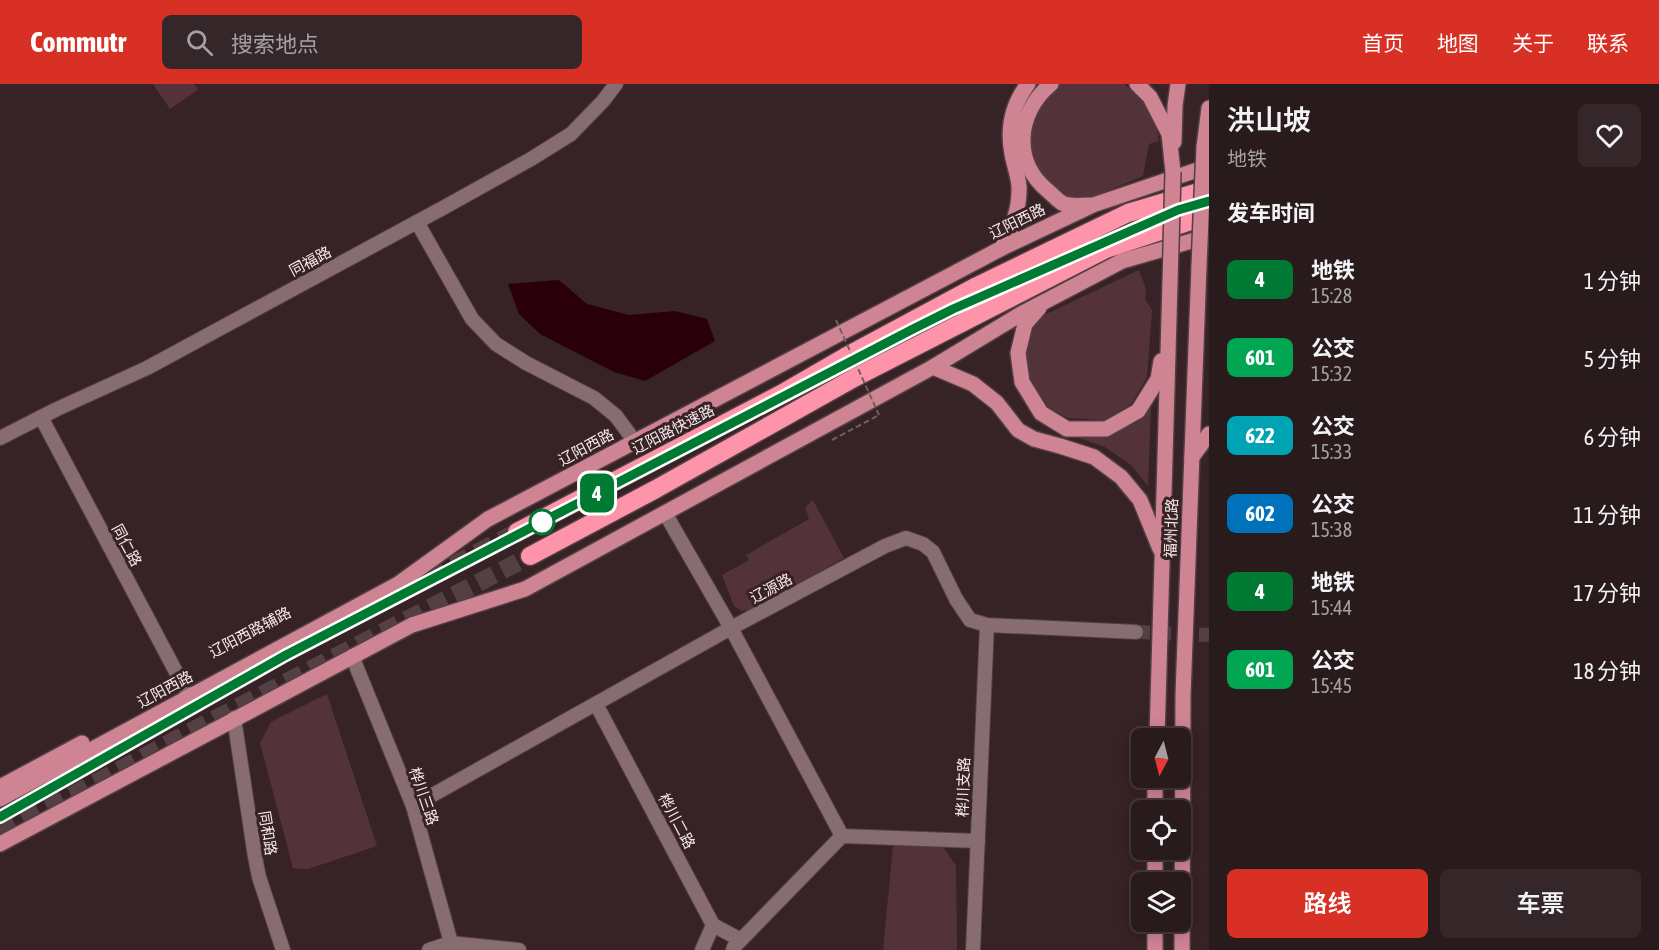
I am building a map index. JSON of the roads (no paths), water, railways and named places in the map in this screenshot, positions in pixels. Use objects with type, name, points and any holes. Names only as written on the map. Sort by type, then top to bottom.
[{"type":"highway","name":"辽阳路快速路","points":[[517,532],[781,394],[977,286],[1128,213],[1209,189]]},
{"type":"highway","points":[[530,556],[666,484],[854,378],[1106,249],[1209,215]]},
{"type":"main road","points":[[1002,248],[1011,231],[1017,211],[1019,185],[1010,140],[1010,125],[1019,96],[1028,84]]},
{"type":"main road","points":[[1051,84],[1035,101],[1023,130],[1022,141],[1027,162],[1042,186],[1062,203],[1076,206],[1093,205]]},
{"type":"main road","points":[[1137,84],[1150,97],[1169,134],[1173,172]]},
{"type":"main road","name":"福州北路","points":[[1156,728],[1175,106],[1178,84]]},
{"type":"main road","name":"福州北路","points":[[1182,950],[1183,695],[1204,147],[1209,108]]},
{"type":"main road","name":"辽阳西路","points":[[0,799],[182,694],[398,584],[488,519],[1002,248],[1093,205],[1209,166]]},
{"type":"main road","points":[[0,844],[412,625],[525,589],[933,367],[1021,314],[1122,261],[1209,236]]},
{"type":"main road","points":[[1199,266],[1209,286]]},
{"type":"main road","points":[[1046,301],[1025,324],[1018,353],[1022,382],[1041,413],[1067,429],[1106,429],[1138,411],[1158,379],[1170,283]]},
{"type":"main road","points":[[933,367],[973,384],[997,403],[1018,430],[1034,439],[1094,457],[1121,477],[1140,500],[1163,556]]},
{"type":"main road","points":[[1192,457],[1209,434]]},
{"type":"main road","points":[[0,787],[182,694]]},
{"type":"main road","points":[[1155,932],[1155,950]]},
{"type":"street","name":"同福路","points":[[0,438],[147,368],[531,159],[571,134],[616,84]]},
{"type":"street","points":[[417,222],[472,319],[496,344],[526,363],[594,398],[616,416],[630,435],[632,444]]},
{"type":"street","name":"同仁路","points":[[41,417],[182,694]]},
{"type":"street","points":[[665,513],[842,836]]},
{"type":"street","name":"辽源路","points":[[413,806],[730,628],[885,546],[906,538],[923,544],[933,552],[956,599],[970,620],[987,625],[1137,632]]},
{"type":"street","name":"桦川支路","points":[[973,950],[987,625]]},
{"type":"street","name":"桦川三路","points":[[352,656],[413,806],[451,946]]},
{"type":"street","name":"桦川二路","points":[[596,704],[714,925]]},
{"type":"street","name":"同和路","points":[[234,718],[259,877],[283,950]]},
{"type":"street","points":[[702,950],[714,925],[737,945],[842,836],[978,841]]},
{"type":"street","points":[[429,950],[451,946],[519,950]]},
{"type":"tunnel","points":[[285,653],[517,532]]},
{"type":"tunnel","points":[[0,834],[194,730],[530,556]]},
{"type":"tunnel","points":[[1136,632],[1209,635]]},
{"type":"metro line","name":"4","points":[[0,817],[286,655],[933,318],[1178,210],[1209,201]]}]
